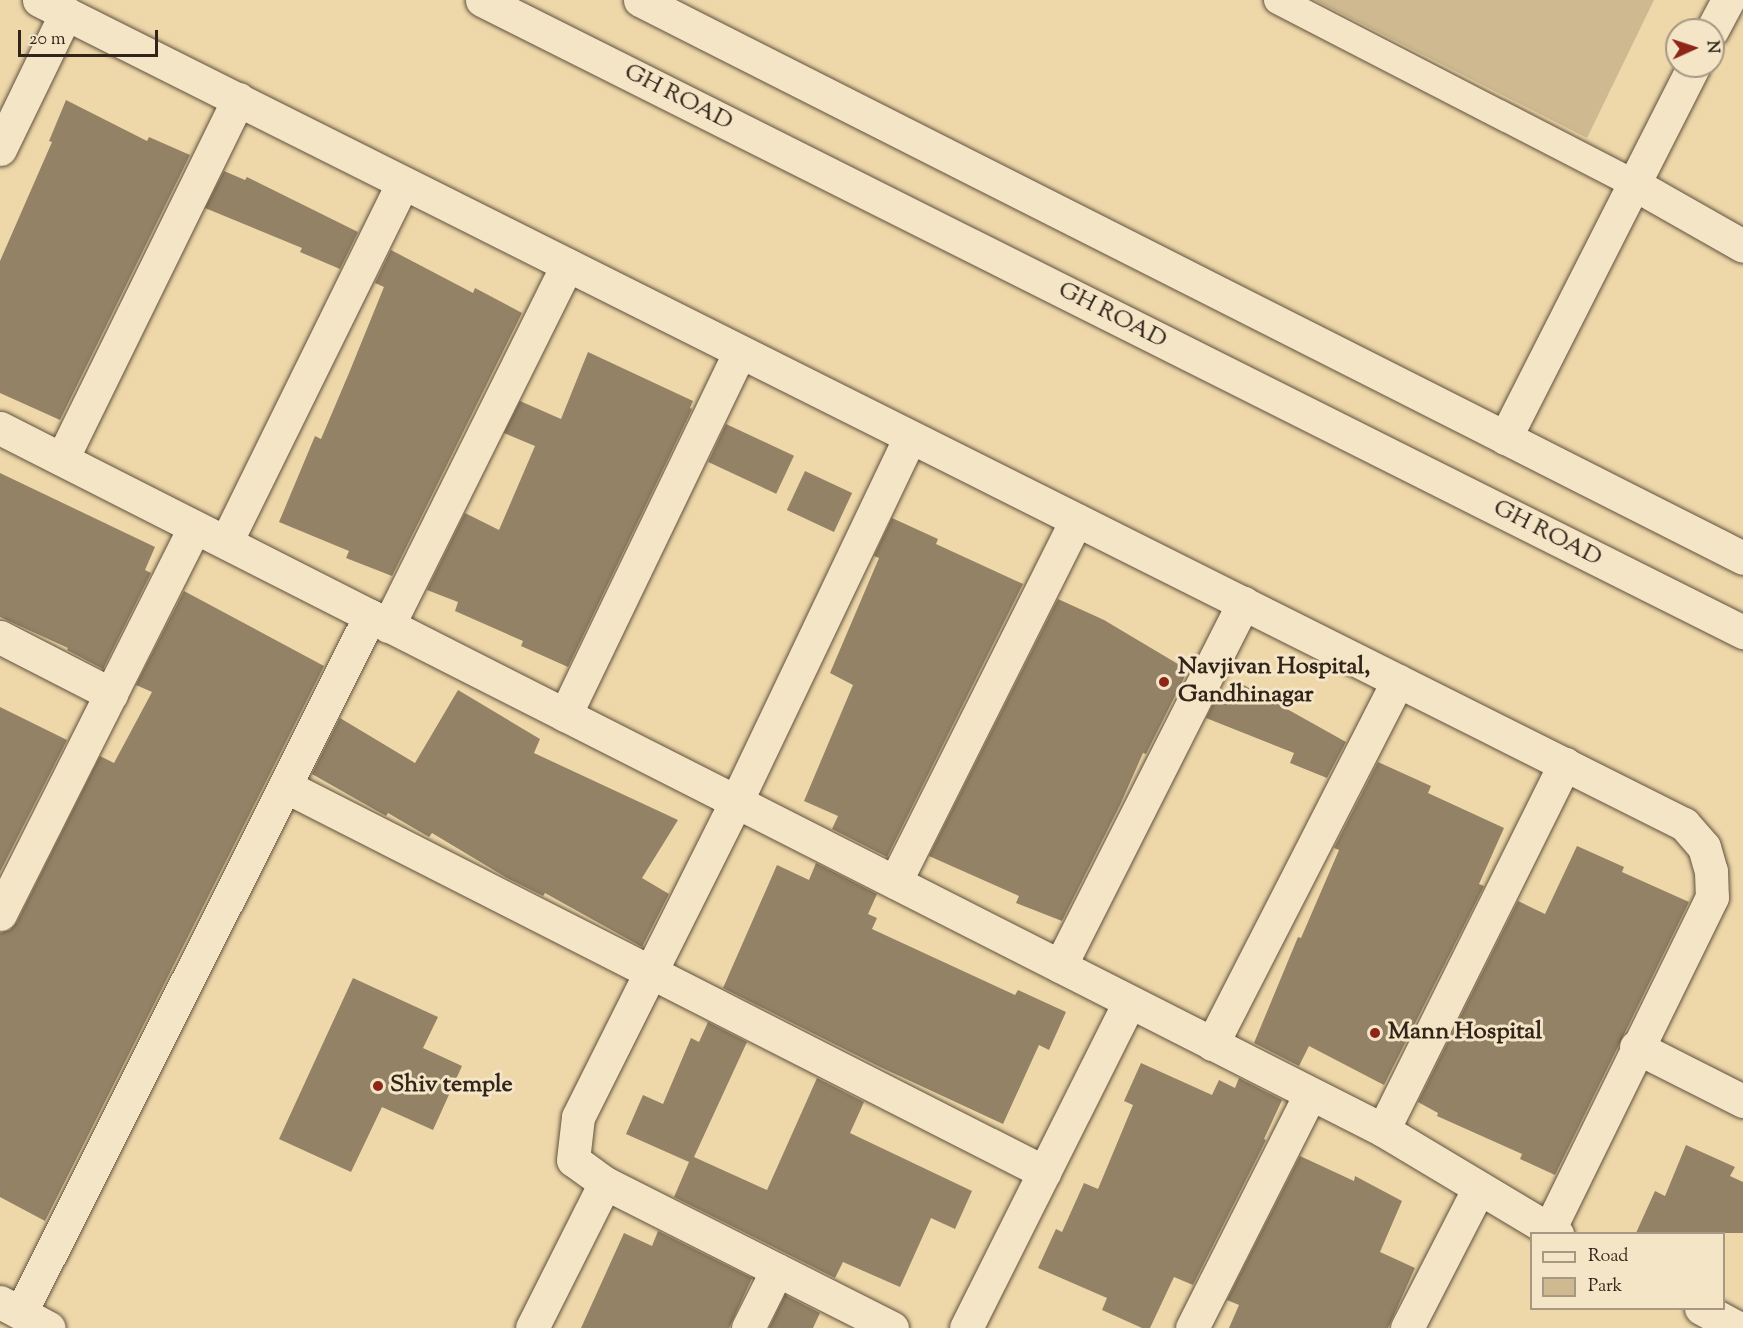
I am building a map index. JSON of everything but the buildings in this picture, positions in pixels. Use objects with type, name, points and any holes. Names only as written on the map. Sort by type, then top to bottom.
[{"type":"street","name":"GH ROAD","points":[[482,0],[1743,632]]},
{"type":"street","points":[[640,0],[1743,558]]},
{"type":"street","points":[[1718,18],[1728,0]]},
{"type":"street","points":[[0,149],[53,7],[1684,824],[1704,847],[1711,871],[1712,897],[1636,1047],[1553,1231],[1383,1130],[0,428]]},
{"type":"street","points":[[1505,438],[1688,78]]},
{"type":"street","points":[[62,459],[238,99]]},
{"type":"street","points":[[226,542],[403,183]]},
{"type":"street","points":[[1634,184],[1743,246]]},
{"type":"street","points":[[49,1328],[10,1307],[285,786],[379,621],[567,265]]},
{"type":"street","points":[[565,715],[740,352]]},
{"type":"street","points":[[892,1328],[605,1183],[573,1160],[578,1117],[736,802],[910,437]]},
{"type":"street","points":[[895,882],[1076,520]]},
{"type":"street","points":[[0,914],[195,527]]},
{"type":"street","points":[[1060,966],[1243,603]]},
{"type":"street","points":[[0,637],[111,694]]},
{"type":"street","points":[[1212,1044],[1398,681]]},
{"type":"street","points":[[1383,1130],[1564,764]]},
{"type":"street","points":[[285,786],[1044,1172]]},
{"type":"street","points":[[966,1328],[1130,1002]]},
{"type":"street","points":[[1636,1047],[1743,1101]]},
{"type":"street","points":[[1192,1328],[1310,1094]]},
{"type":"street","points":[[532,1328],[605,1183]]},
{"type":"street","points":[[1407,1328],[1479,1188]]},
{"type":"street","points":[[748,1328],[777,1270]]},
{"type":"street","points":[[1705,1310],[1738,1328]]},
{"type":"lane","points":[[1278,0],[1634,184]]},
{"type":"green space","points":[[1315,0],[1654,0],[1587,138]]},
{"type":"place","name":"Navjivan Hospital, Gandhinagar","points":[[1164,682]]},
{"type":"place","name":"Mann Hospital","points":[[1375,1033]]},
{"type":"place","name":"Shiv temple","points":[[378,1086]]}]
